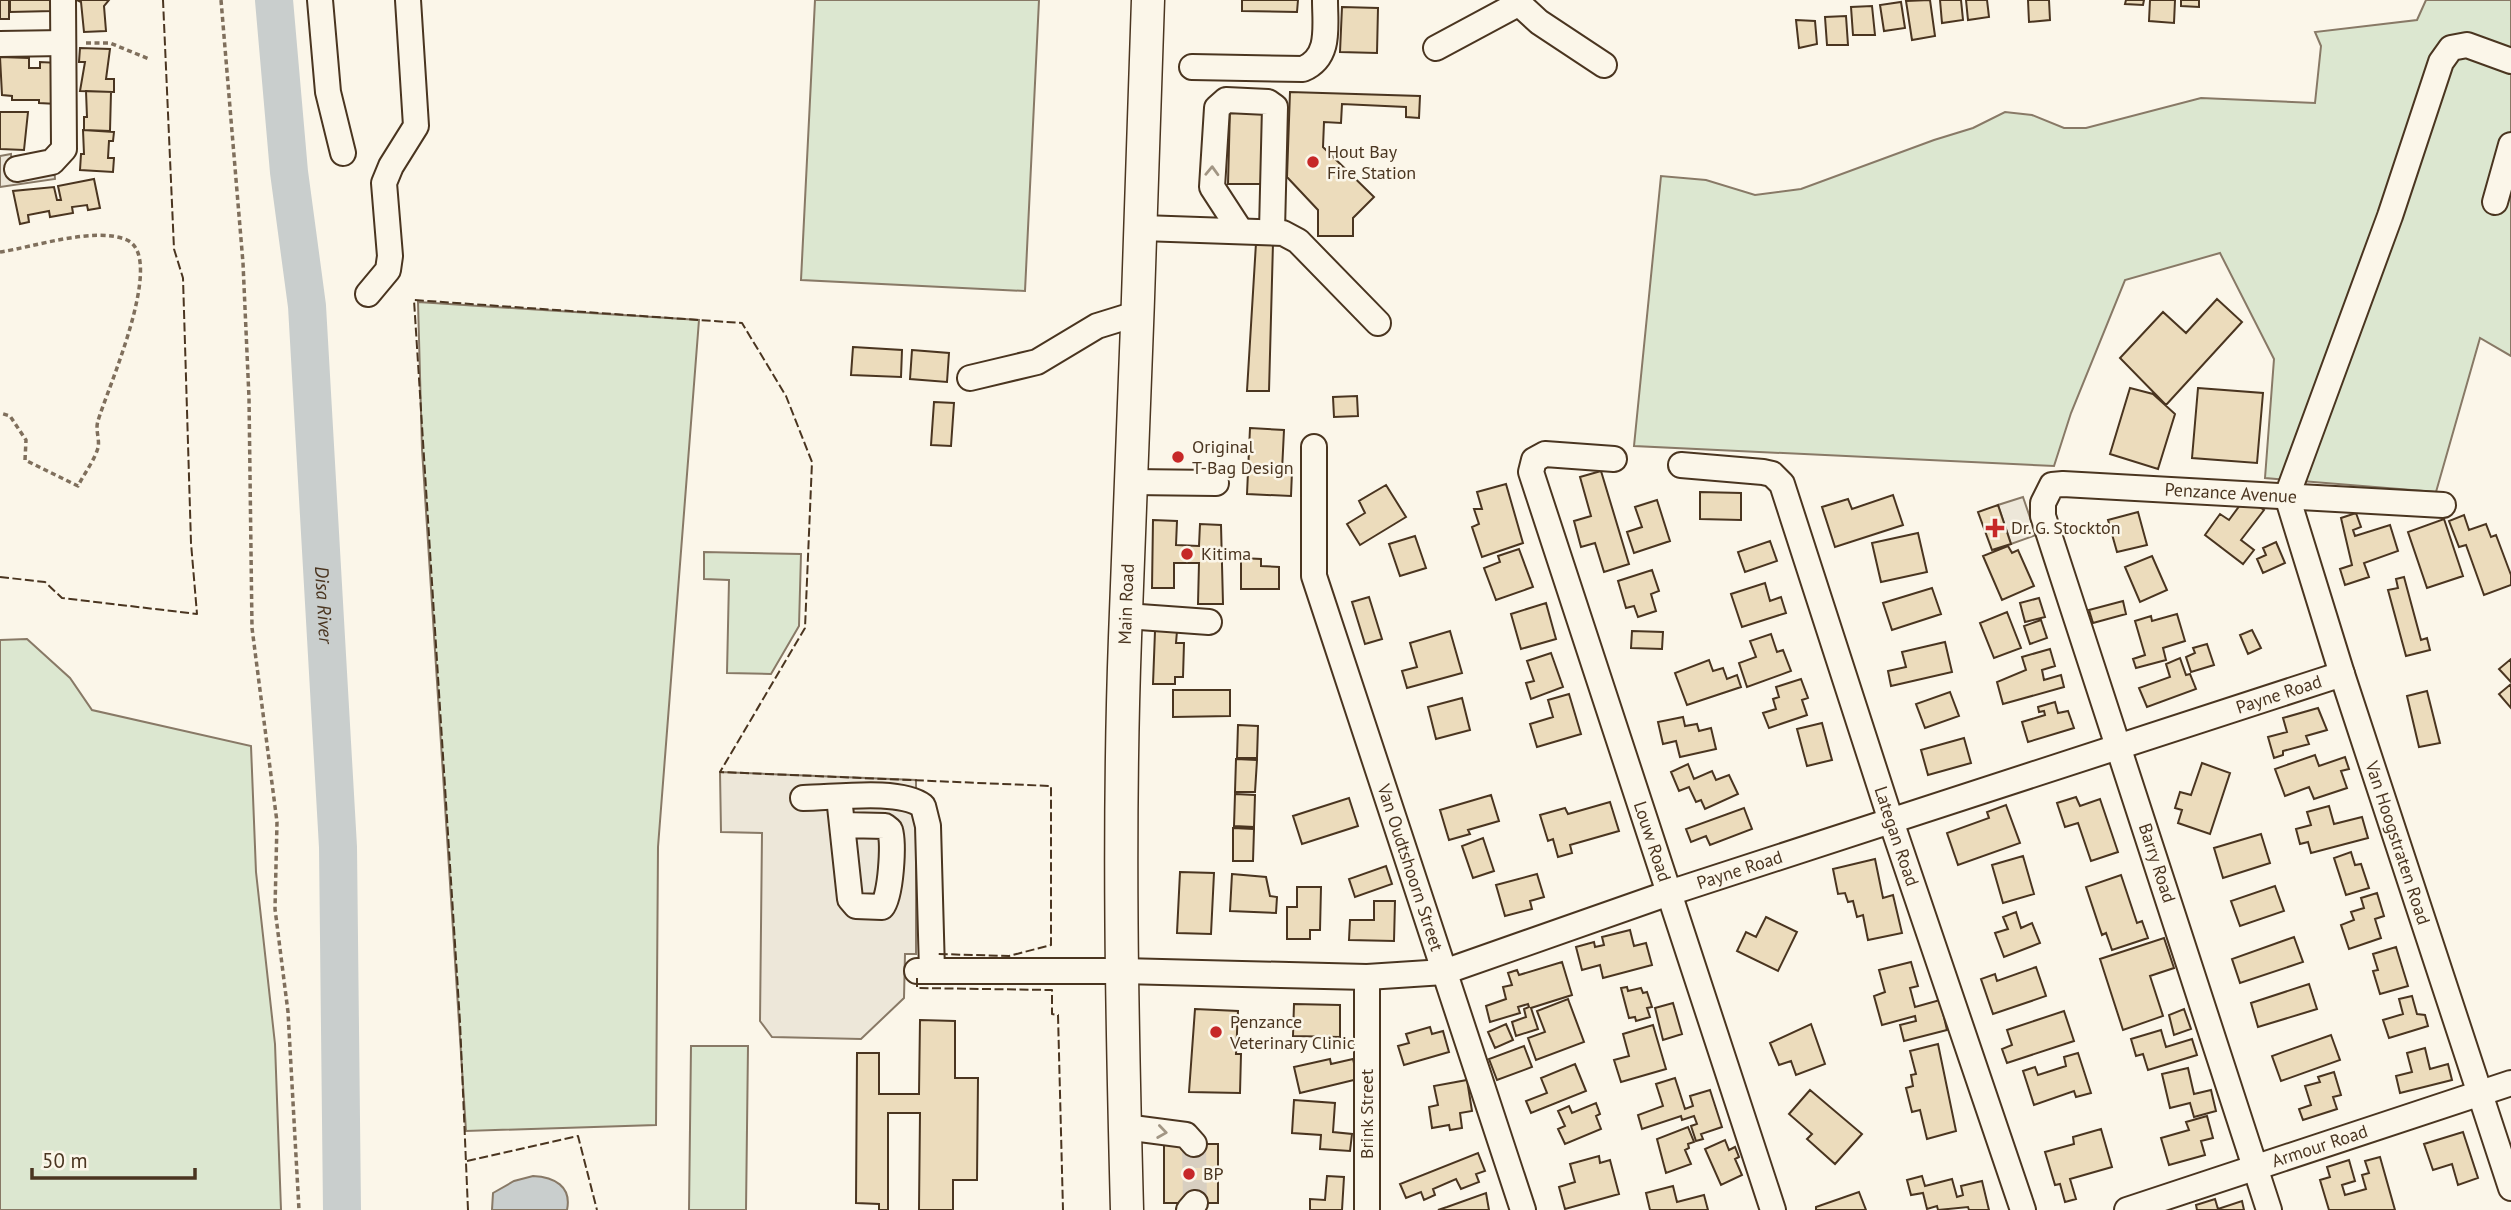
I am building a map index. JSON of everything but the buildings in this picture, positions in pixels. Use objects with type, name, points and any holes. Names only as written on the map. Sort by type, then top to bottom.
[{"type":"main road","name":"Main Road","points":[[1127,1210],[1122,971],[1126,616],[1139,313],[1148,0]]},
{"type":"street","points":[[17,169],[51,162],[64,149],[63,0]]},
{"type":"street","points":[[320,0],[328,92],[343,153]]},
{"type":"street","points":[[368,294],[388,271],[390,256],[384,183],[391,166],[416,126],[408,0]]},
{"type":"street","points":[[1192,67],[1303,69],[1316,64],[1323,51],[1325,0]]},
{"type":"street","points":[[1436,48],[1516,2],[1539,22],[1604,65]]},
{"type":"street","points":[[0,44],[63,43]]},
{"type":"street","points":[[2287,496],[2390,216],[2441,62],[2451,48],[2467,45],[2511,61]]},
{"type":"street","points":[[1240,230],[1215,196],[1211,180],[1217,108],[1226,100],[1268,102],[1275,107],[1272,230]]},
{"type":"street","points":[[2495,202],[2511,145]]},
{"type":"street","points":[[1142,228],[1272,230],[1298,241],[1378,323]]},
{"type":"street","points":[[970,378],[1037,362],[1097,326],[1139,313]]},
{"type":"street","name":"Van Oudtshoorn Street","points":[[1314,447],[1314,576],[1523,1210]]},
{"type":"street","name":"Louw Road","points":[[1614,459],[1545,454],[1534,460],[1531,472],[1773,1210]]},
{"type":"street","name":"Lategan Road","points":[[1681,465],[1763,472],[1772,474],[1782,484],[1891,821],[2023,1210]]},
{"type":"street","points":[[1132,482],[1216,483]]},
{"type":"street","name":"Penzance Avenue","points":[[2043,516],[2046,493],[2052,485],[2063,484],[2444,505]]},
{"type":"street","name":"Van Hoogstraten Road","points":[[2287,496],[2342,674],[2511,1188]]},
{"type":"street","name":"Barry Road","points":[[2043,516],[2269,1210]]},
{"type":"street","points":[[1126,616],[1209,622]]},
{"type":"street","name":"Payne Road","points":[[839,797],[910,799],[923,806],[928,826],[924,971],[1122,971],[1367,977],[1444,972],[1669,893],[2342,674]]},
{"type":"street","points":[[803,798],[839,797],[843,825]]},
{"type":"street","name":"Brink Street","points":[[1367,977],[1367,1210]]},
{"type":"street","name":"Armour Road","points":[[2127,1210],[2511,1083]]},
{"type":"street","points":[[1125,1127],[1186,1135],[1194,1144]]},
{"type":"path","points":[[220,0],[244,276],[250,398],[252,628],[277,822],[275,909],[288,1012],[299,1210]]},
{"type":"path","points":[[63,43],[110,43],[149,59]]},
{"type":"path","points":[[0,252],[66,240],[115,237],[129,241],[136,248],[141,270],[127,348],[97,423],[99,446],[78,486],[25,460],[26,440],[10,416],[0,413]]},
{"type":"green space","points":[[815,0],[1039,0],[1025,291],[801,280]]},
{"type":"green space","points":[[2426,0],[2511,0],[2511,356],[2480,338],[2436,492],[2265,478],[2274,359],[2220,253],[2125,280],[2071,413],[2054,466],[1634,446],[1661,176],[1706,180],[1755,195],[1801,189],[1973,128],[2005,112],[2032,115],[2064,128],[2086,128],[2201,98],[2315,103],[2321,46],[2315,32],[2417,20]]},
{"type":"green space","points":[[418,302],[699,320],[658,847],[656,1125],[466,1131],[422,449]]},
{"type":"green space","points":[[704,552],[801,554],[799,626],[771,674],[727,673],[729,580],[704,579]]},
{"type":"green space","points":[[27,639],[70,678],[92,710],[251,746],[256,872],[275,1044],[281,1210],[0,1210],[0,640]]},
{"type":"green space","points":[[691,1046],[748,1046],[746,1210],[689,1210]]},
{"type":"shaded area","points":[[11,154],[12,172],[54,167],[55,179],[0,187],[0,156]]},
{"type":"shaded area","points":[[2023,497],[2036,535],[2011,544],[1998,505]]},
{"type":"shaded area","points":[[720,772],[916,780],[916,954],[905,954],[904,998],[861,1039],[772,1037],[760,1021],[762,833],[721,832]]},
{"type":"shaded area","points":[[533,1176],[548,1178],[560,1184],[567,1195],[567,1210],[492,1210],[493,1193],[514,1181]]},
{"type":"waterway","name":"Disa River","points":[[274,0],[289,172],[307,306],[338,847],[342,1210]]},
{"type":"tunnel","points":[[1194,1144],[1195,1203]]},
{"type":"fence","points":[[0,577],[45,582],[62,598],[197,614],[191,543],[183,278],[174,249],[163,0]]},
{"type":"fence","points":[[468,1210],[460,1022],[414,300],[742,323],[786,396],[812,462],[805,628],[720,772],[1051,786],[1051,945],[1009,956],[938,954]]},
{"type":"fence","points":[[917,978],[917,988],[1052,990],[1052,1014],[1058,1015],[1063,1210]]},
{"type":"fence","points":[[467,1161],[578,1136],[597,1210]]},
{"type":"place","name":"Hout Bay Fire Station","points":[[1313,162]]},
{"type":"place","name":"Original T-Bag Design","points":[[1178,457]]},
{"type":"place","name":"Dr. G. Stockton","points":[[1995,528]]},
{"type":"place","name":"Kitima","points":[[1187,554]]},
{"type":"place","name":"Penzance Veterinary Clinic","points":[[1216,1032]]},
{"type":"place","name":"BP","points":[[1189,1174]]}]
